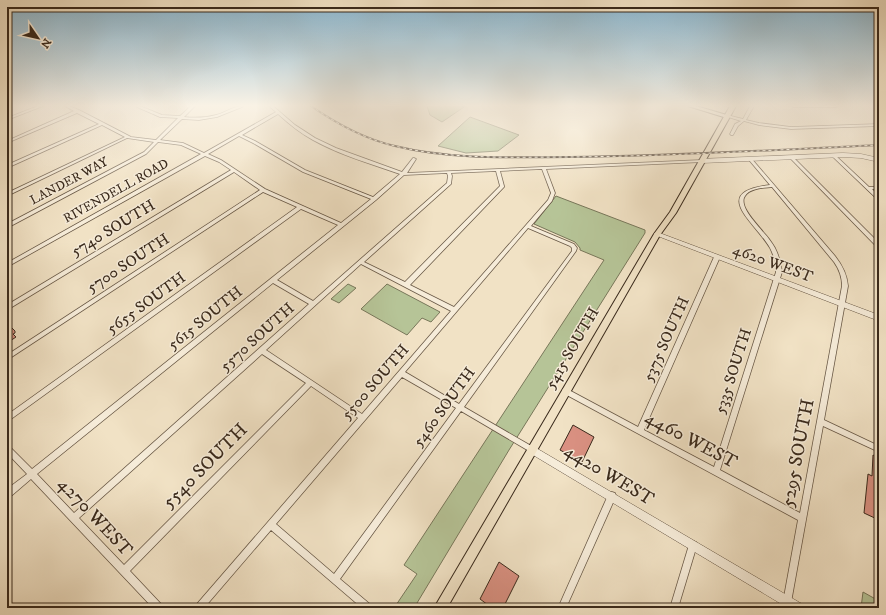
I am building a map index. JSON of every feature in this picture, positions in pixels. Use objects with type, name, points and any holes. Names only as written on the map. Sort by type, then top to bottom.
[{"type":"main road","name":"5415 SOUTH","points":[[440,608],[565,391],[717,135]]},
{"type":"street","points":[[7,142],[24,135]]},
{"type":"street","points":[[7,167],[78,135]]},
{"type":"street","points":[[124,135],[139,140],[182,144],[220,161],[263,190],[341,225]]},
{"type":"street","name":"LANDER WAY","points":[[7,226],[137,158],[145,153],[163,135]]},
{"type":"street","points":[[239,135],[300,168],[374,199]]},
{"type":"street","name":"RIVENDELL ROAD","points":[[7,265],[239,135]]},
{"type":"street","points":[[308,135],[335,149],[403,174],[834,156],[854,156],[876,160]]},
{"type":"street","points":[[7,195],[127,136]]},
{"type":"street","points":[[834,156],[879,198]]},
{"type":"street","points":[[792,158],[879,246]]},
{"type":"street","name":"5615 SOUTH","points":[[7,494],[374,199],[403,174],[414,159]]},
{"type":"street","name":"5295 SOUTH","points":[[750,159],[839,265],[845,279],[821,422],[786,605]]},
{"type":"street","name":"5500 SOUTH","points":[[200,608],[553,196],[544,168]]},
{"type":"street","points":[[406,285],[502,186],[498,170]]},
{"type":"street","name":"5740 SOUTH","points":[[7,308],[233,171]]},
{"type":"street","name":"5570 SOUTH","points":[[74,518],[361,262],[448,182],[450,176],[449,172]]},
{"type":"street","name":"5335 SOUTH","points":[[716,472],[780,267],[777,257],[746,214],[742,204],[742,197],[748,191],[772,186]]},
{"type":"street","points":[[869,188],[879,188]]},
{"type":"street","name":"5700 SOUTH","points":[[7,358],[263,190]]},
{"type":"street","name":"5655 SOUTH","points":[[7,419],[300,207]]},
{"type":"street","name":"5460 SOUTH","points":[[335,579],[462,407],[574,251],[575,248],[572,245],[527,226]]},
{"type":"street","name":"4620 WEST","points":[[657,234],[879,318]]},
{"type":"street","name":"5375 SOUTH","points":[[640,431],[717,257]]},
{"type":"street","points":[[361,262],[456,310]]},
{"type":"street","points":[[273,280],[313,304]]},
{"type":"street","points":[[261,350],[363,418]]},
{"type":"street","name":"4420 WEST","points":[[401,372],[693,545],[786,605],[798,608]]},
{"type":"street","name":"5540 SOUTH","points":[[124,571],[310,383]]},
{"type":"street","name":"4460 WEST","points":[[565,391],[802,518]]},
{"type":"street","points":[[821,422],[879,449]]},
{"type":"street","name":"4270 WEST","points":[[7,448],[159,608]]},
{"type":"street","points":[[562,608],[612,496]]},
{"type":"street","points":[[271,525],[368,608]]},
{"type":"street","points":[[674,608],[693,545]]},
{"type":"green space","points":[[450,135],[519,135],[498,151],[466,153],[438,146]]},
{"type":"green space","points":[[556,196],[645,230],[645,233],[509,450],[414,608],[394,608],[417,574],[404,565],[604,260],[580,250],[575,242],[534,224]]},
{"type":"green space","points":[[348,284],[356,288],[339,303],[331,299]]},
{"type":"green space","points":[[387,284],[440,312],[431,322],[422,318],[407,335],[361,309]]},
{"type":"green space","points":[[863,592],[879,601],[879,608],[861,608]]},
{"type":"building","points":[[11,327],[15,331],[13,334],[16,337],[7,343],[7,329]]},
{"type":"building","points":[[573,425],[594,437],[582,462],[560,450]]},
{"type":"building","points":[[873,455],[879,458],[879,520],[864,513],[868,474],[872,476]]},
{"type":"building","points":[[499,562],[519,576],[503,608],[492,608],[480,599]]},
{"type":"railway","points":[[361,135],[395,146],[438,154],[482,157],[647,155],[879,145]]}]
